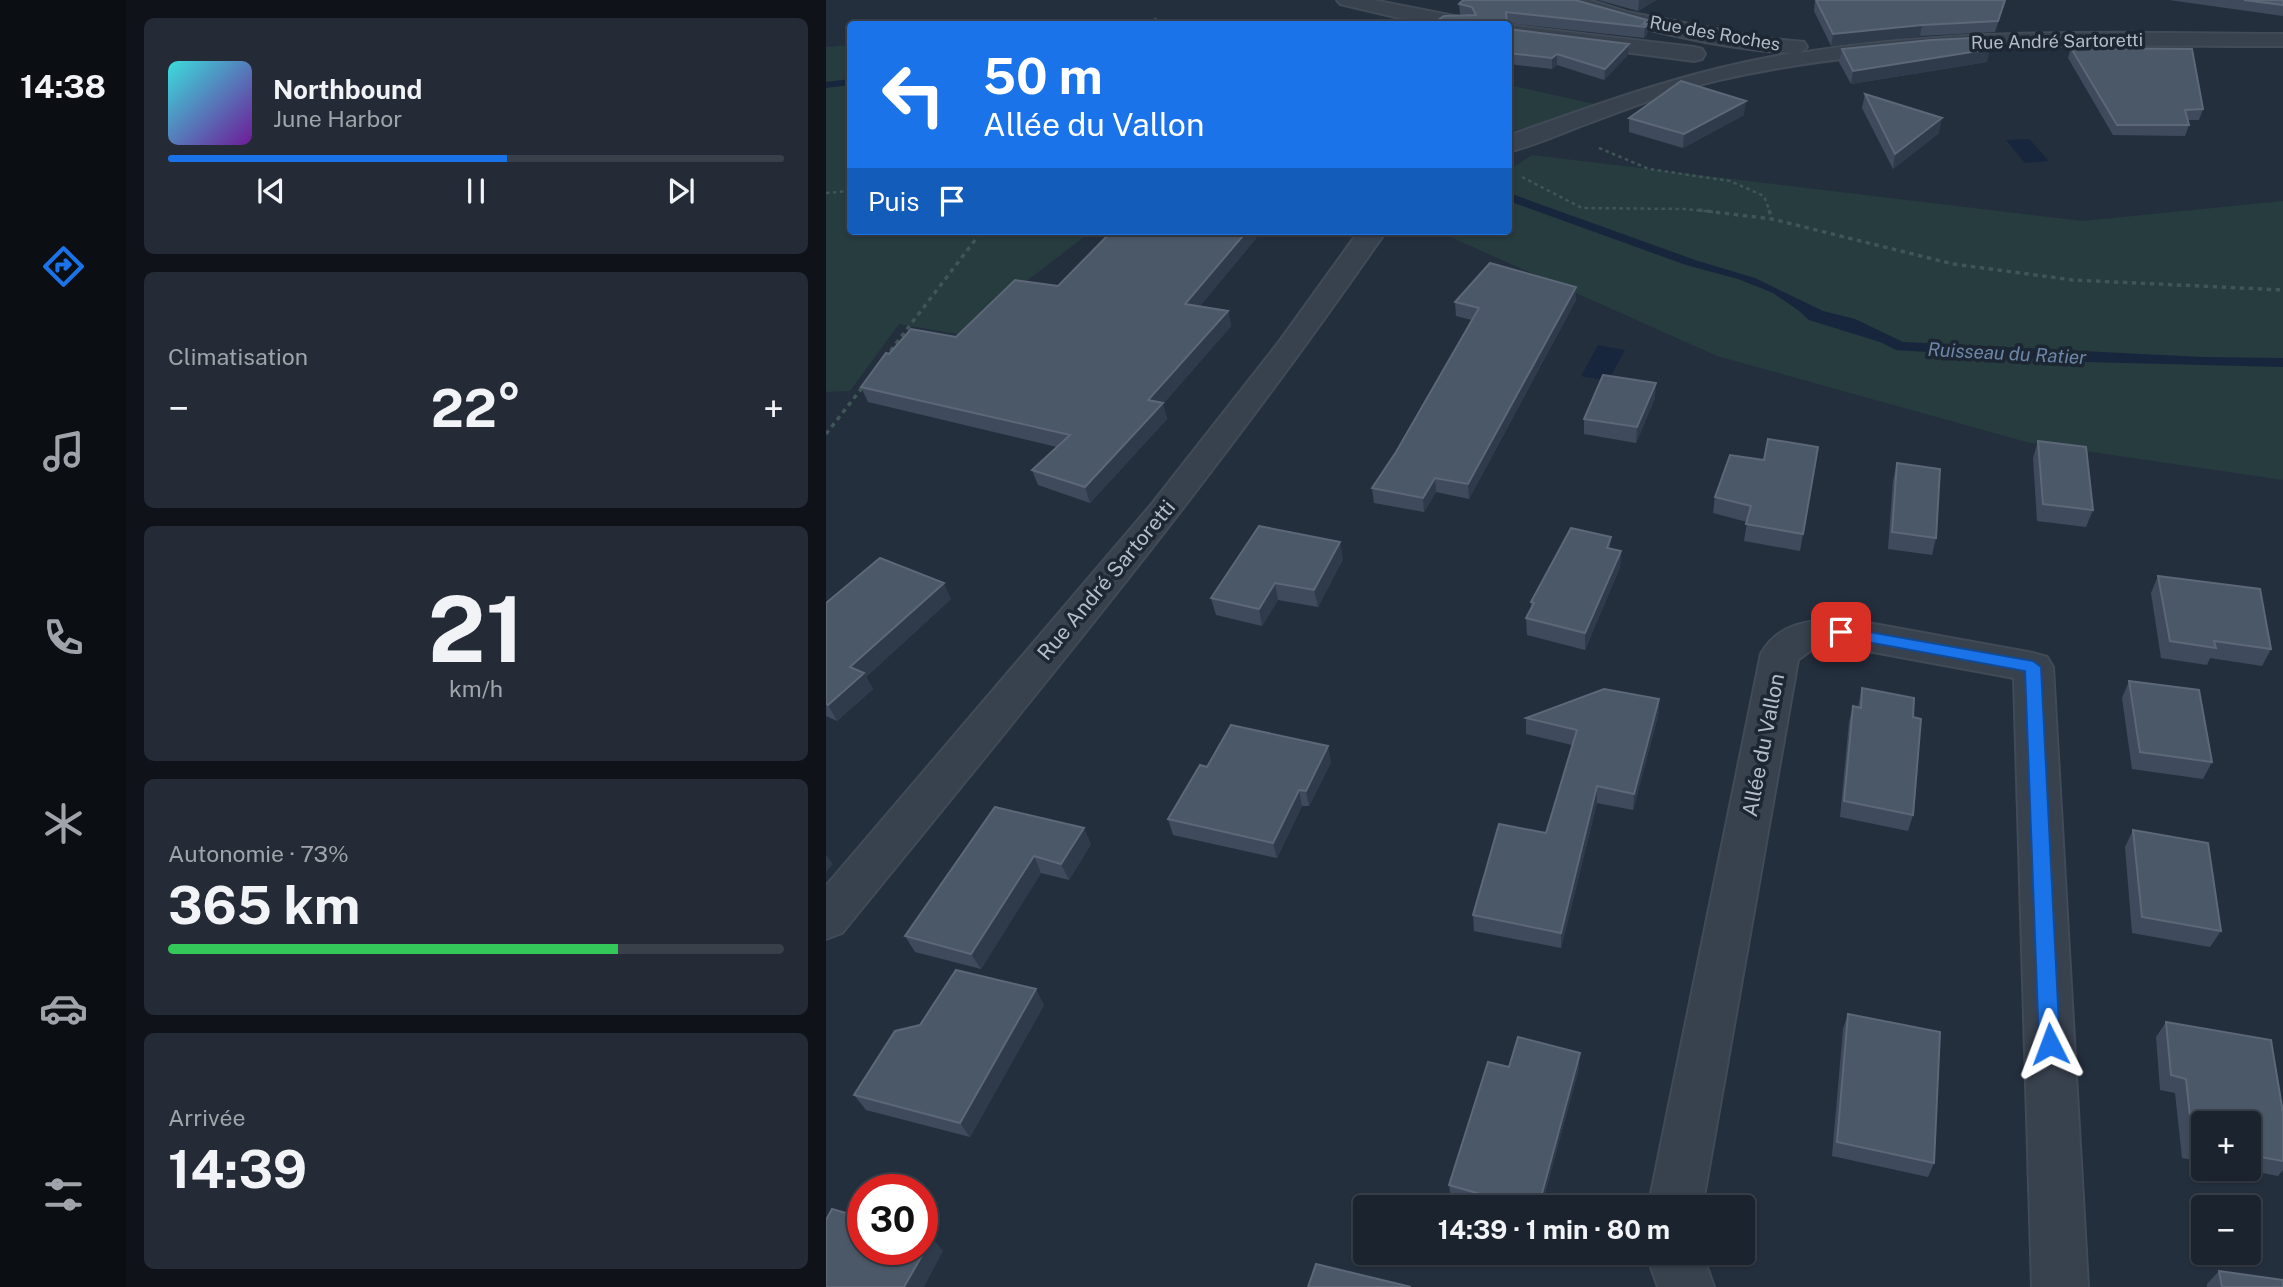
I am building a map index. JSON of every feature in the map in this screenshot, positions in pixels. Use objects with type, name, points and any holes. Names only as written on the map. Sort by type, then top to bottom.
[{"type":"street","points":[[1347,0],[1442,21]]},
{"type":"street","name":"Rue des Roches","points":[[1568,0],[1623,17],[1761,45],[1799,47],[1872,41],[1905,47]]},
{"type":"street","points":[[1512,31],[1709,56],[1744,68]]},
{"type":"street","name":"Rue André Sartoretti","points":[[1512,143],[1695,80],[1744,68],[1905,47],[2027,40],[2283,40]]},
{"type":"street","name":"Rue André Sartoretti","points":[[826,919],[1163,513],[1290,348],[1370,235]]},
{"type":"street","name":"Allée du Vallon","points":[[1677,1195],[1780,654],[1805,635],[1841,632],[2033,667],[2060,1287]]},
{"type":"street","points":[[1678,1265],[1686,1287]]},
{"type":"path","points":[[1153,21],[1156,18]]},
{"type":"path","points":[[1553,128],[1649,169],[1730,181],[1764,197],[1772,219]]},
{"type":"path","points":[[1521,177],[1582,208],[1685,209],[1772,219],[1954,264],[2073,280],[2283,290]]},
{"type":"path","points":[[826,193],[847,191]]},
{"type":"path","points":[[884,359],[936,288],[980,235]]},
{"type":"path","points":[[826,434],[867,381]]},
{"type":"green space","points":[[847,45],[847,235],[1087,235],[957,334],[899,324],[850,391],[826,392],[826,47]]},
{"type":"green space","points":[[1512,86],[1608,107],[1512,131]]},
{"type":"green space","points":[[1532,155],[2083,221],[2283,201],[2283,480],[2030,443],[1717,356],[1446,235],[1512,235],[1512,168]]},
{"type":"water","points":[[2029,139],[2049,161],[2025,163],[2006,140]]},
{"type":"water","points":[[1512,194],[1698,261],[1755,278],[1823,311],[1855,319],[1903,342],[2202,357],[2283,358],[2283,367],[2086,362],[1896,350],[1849,326],[1804,314],[1773,293],[1738,279],[1686,265],[1512,202]]},
{"type":"water","points":[[1598,345],[1625,350],[1608,381],[1581,376]]},
{"type":"building","points":[[1463,0],[1575,0],[1647,20],[1643,24],[1648,24],[1645,27],[1506,12],[1507,21],[1436,21],[1444,16],[1476,15],[1472,7],[1459,4]]},
{"type":"building","points":[[1816,0],[2005,0],[1998,21],[1833,34]]},
{"type":"building","points":[[2244,0],[2283,0],[2283,5]]},
{"type":"building","points":[[1512,29],[1629,44],[1605,69],[1557,54],[1552,58],[1512,53]]},
{"type":"building","points":[[1993,37],[1990,49],[1853,71],[1842,49],[1931,40]]},
{"type":"building","points":[[2071,48],[2192,49],[2203,109],[2185,110],[2189,125],[2117,125]]},
{"type":"building","points":[[1681,81],[1746,101],[1684,134],[1629,118]]},
{"type":"building","points":[[1865,94],[1942,118],[1895,154]]},
{"type":"building","points":[[1108,235],[1244,235],[1185,304],[1228,311],[1148,400],[1163,403],[1085,487],[1032,470],[1070,435],[861,387],[886,353],[889,354],[911,329],[956,337],[1015,280],[1058,286]]},
{"type":"building","points":[[1490,263],[1576,287],[1468,484],[1435,478],[1423,498],[1372,488],[1396,452],[1479,308],[1455,302]]},
{"type":"building","points":[[1603,375],[1656,383],[1637,427],[1584,419]]},
{"type":"building","points":[[1768,439],[1818,447],[1803,534],[1746,524],[1751,506],[1715,497],[1730,455],[1764,460]]},
{"type":"building","points":[[2038,441],[2086,447],[2093,510],[2043,504]]},
{"type":"building","points":[[1897,463],[1940,469],[1936,538],[1892,532]]},
{"type":"building","points":[[1259,526],[1340,542],[1314,590],[1275,583],[1259,609],[1211,598]]},
{"type":"building","points":[[1571,528],[1611,537],[1607,548],[1621,551],[1585,633],[1526,618],[1534,603],[1531,602]]},
{"type":"building","points":[[880,558],[944,583],[850,667],[864,673],[828,705],[826,603]]},
{"type":"building","points":[[2158,576],[2260,589],[2271,649],[2214,641],[2216,648],[2170,641]]},
{"type":"building","points":[[2129,681],[2199,690],[2212,762],[2140,752]]},
{"type":"building","points":[[1862,688],[1914,698],[1913,717],[1921,719],[1913,815],[1844,801],[1853,706],[1861,708]]},
{"type":"building","points":[[1604,689],[1659,699],[1634,794],[1597,786],[1561,933],[1473,915],[1499,824],[1546,833],[1577,730],[1526,718]]},
{"type":"building","points":[[1231,725],[1328,746],[1306,791],[1299,790],[1273,843],[1168,819],[1200,765],[1207,767]]},
{"type":"building","points":[[995,807],[1084,828],[1061,864],[1034,856],[971,954],[905,936]]},
{"type":"building","points":[[2133,830],[2208,843],[2221,931],[2142,917]]},
{"type":"building","points":[[956,970],[1036,989],[960,1123],[854,1095],[895,1031],[920,1025]]},
{"type":"building","points":[[1848,1014],[1940,1032],[1934,1163],[1837,1142]]},
{"type":"building","points":[[2166,1022],[2271,1040],[2283,1113],[2283,1161],[2261,1157],[2261,1111],[2191,1111],[2191,1125],[2186,1079],[2171,1075]]},
{"type":"building","points":[[1518,1037],[1580,1053],[1542,1195],[1484,1195],[1449,1185],[1488,1062],[1509,1067]]},
{"type":"building","points":[[832,1209],[847,1213],[847,1265],[917,1265],[904,1287],[826,1287],[826,1220]]},
{"type":"building","points":[[1316,1264],[1411,1287],[1308,1287]]},
{"type":"building","points":[[2219,1271],[2283,1280],[2283,1287],[2222,1287]]},
{"type":"waterway","name":"Ruisseau du Ratier","points":[[826,85],[847,82]]},
{"type":"waterway","name":"Ruisseau du Ratier","points":[[1798,304],[1813,317],[1880,338]]},
{"type":"route","points":[[1841,632],[2033,667],[2050,1044]]}]
